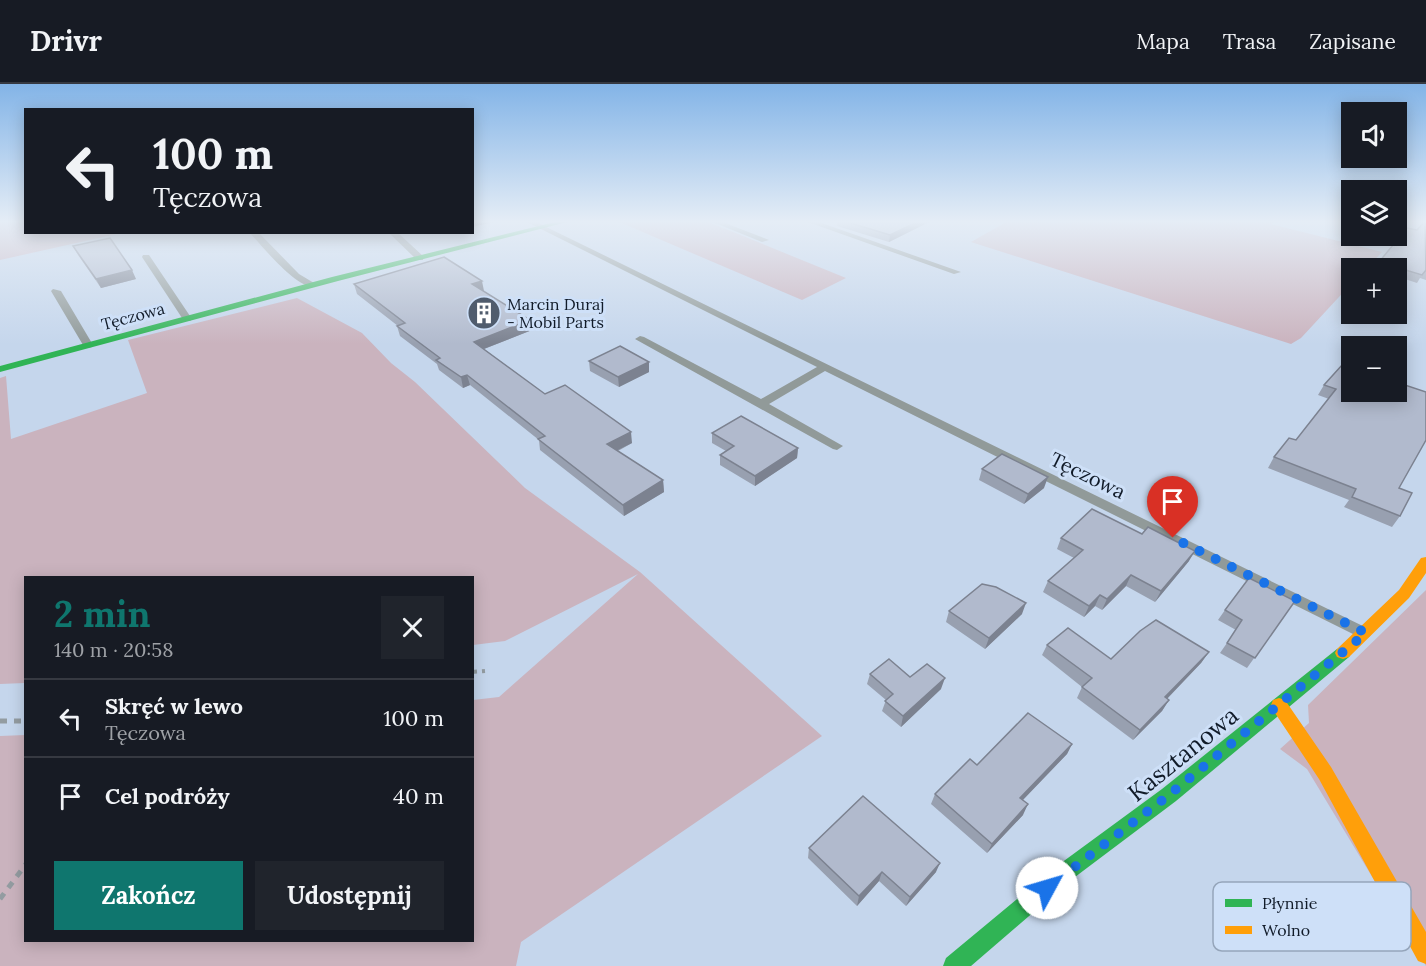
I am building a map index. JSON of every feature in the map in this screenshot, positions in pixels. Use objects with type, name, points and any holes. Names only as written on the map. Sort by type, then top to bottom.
[{"type":"street","name":"Tęczowa","points":[[0,369],[403,262]]},
{"type":"street","name":"Kasztanowa","points":[[954,966],[1064,873],[1169,795],[1366,633],[1404,594],[1426,562]]},
{"type":"street","points":[[1279,705],[1325,774],[1386,882]]},
{"type":"street","points":[[1411,926],[1426,953]]},
{"type":"lane","name":"Tęczowa","points":[[149,262],[187,319]]},
{"type":"lane","points":[[282,262],[296,276],[311,285]]},
{"type":"lane","name":"Tęczowa","points":[[612,262],[1366,633]]},
{"type":"lane","points":[[928,262],[957,272]]},
{"type":"lane","name":"Tęczowa","points":[[56,291],[88,345]]},
{"type":"lane","points":[[640,339],[837,446]]},
{"type":"lane","points":[[761,404],[825,368]]},
{"type":"path","points":[[474,672],[484,671]]},
{"type":"path","points":[[0,721],[24,721]]},
{"type":"path","points":[[0,899],[24,867]]},
{"type":"shaded area","points":[[713,262],[807,262],[846,278],[802,300]]},
{"type":"shaded area","points":[[1034,262],[1341,262],[1341,295],[1301,338],[1291,344]]},
{"type":"shaded area","points":[[297,298],[362,333],[525,488],[640,572],[822,736],[521,942],[516,966],[0,966],[0,736],[24,735],[24,942],[474,942],[474,700],[499,697],[638,574],[505,641],[474,645],[474,576],[24,576],[24,683],[0,684],[0,378],[6,376],[11,439],[147,393],[128,340]]},
{"type":"shaded area","points":[[1426,590],[1426,966],[1411,941],[1411,882],[1375,882],[1307,769],[1280,749],[1309,723],[1308,705]]},
{"type":"building","points":[[84,262],[127,262],[132,270],[96,279]]},
{"type":"building","points":[[427,262],[452,262],[482,281],[472,284],[530,320],[474,342],[545,394],[565,385],[631,432],[607,444],[663,480],[623,505],[538,439],[545,436],[467,375],[461,377],[436,360],[440,358],[397,326],[405,323],[354,284]]},
{"type":"building","points":[[1407,262],[1426,262],[1426,270],[1422,275],[1407,270]]},
{"type":"building","points":[[620,346],[649,362],[618,377],[589,361]]},
{"type":"building","points":[[1341,366],[1341,402],[1407,402],[1407,386],[1426,392],[1426,440],[1399,488],[1412,493],[1400,516],[1352,497],[1356,489],[1274,457],[1289,438],[1296,440],[1336,389],[1324,385]]},
{"type":"building","points":[[741,416],[798,448],[755,476],[720,455],[734,446],[712,433]]},
{"type":"building","points":[[1002,454],[1048,477],[1028,494],[982,469]]},
{"type":"building","points":[[1092,509],[1142,534],[1148,527],[1195,551],[1161,591],[1131,575],[1107,599],[1100,595],[1089,606],[1048,581],[1083,550],[1061,538]]},
{"type":"building","points":[[1249,578],[1295,601],[1255,658],[1227,643],[1242,620],[1225,610]]},
{"type":"building","points":[[982,584],[996,587],[1026,603],[989,638],[949,611]]},
{"type":"building","points":[[1156,620],[1209,652],[1165,697],[1169,700],[1140,730],[1082,687],[1092,678],[1047,645],[1068,628],[1111,659],[1140,631]]},
{"type":"building","points":[[889,659],[910,677],[927,664],[945,678],[903,716],[885,701],[893,694],[870,674]]},
{"type":"building","points":[[1028,713],[1072,744],[1020,798],[1028,804],[992,844],[935,794],[970,759],[977,765]]},
{"type":"building","points":[[863,796],[940,863],[910,897],[882,872],[859,896],[809,848]]},
{"type":"traffic: fast","points":[[0,369],[402,262]]},
{"type":"traffic: fast","points":[[954,966],[1064,873],[1169,795],[1343,653]]},
{"type":"traffic: slow","points":[[1343,653],[1404,594],[1426,562]]},
{"type":"traffic: slow","points":[[1279,705],[1325,773],[1386,882]]},
{"type":"traffic: slow","points":[[1411,926],[1426,953]]},
{"type":"place","name":"Marcin Duraj - Mobil Parts","points":[[484,313]]},
{"type":"route","points":[[1047,888],[1169,795],[1366,633],[1173,538]]}]
